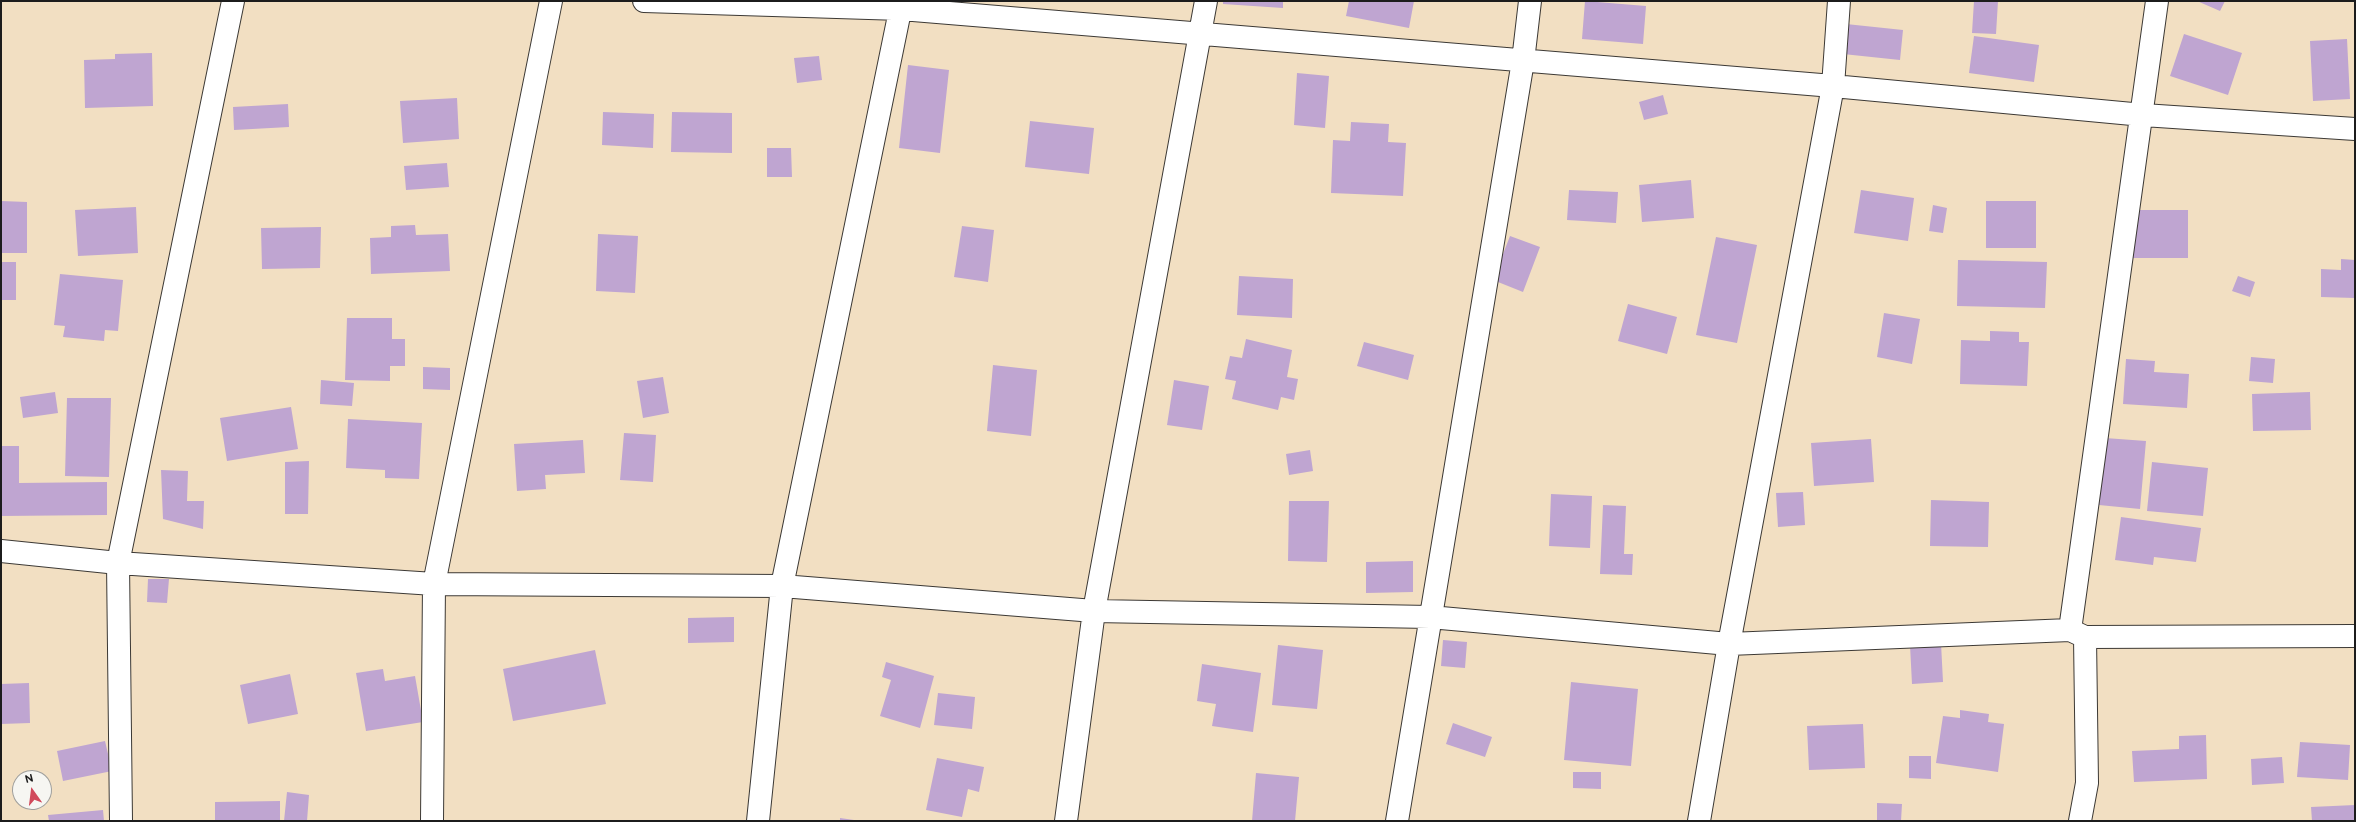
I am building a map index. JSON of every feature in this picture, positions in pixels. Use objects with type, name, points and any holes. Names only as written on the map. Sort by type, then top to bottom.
[{"type":"street","points":[[121,821],[118,563],[233,1]]},
{"type":"street","points":[[432,821],[434,584],[551,1]]},
{"type":"street","points":[[644,1],[901,5],[1202,34],[1833,86],[2143,115],[2355,129]]},
{"type":"street","points":[[1066,821],[1094,611],[1202,34],[1206,1]]},
{"type":"street","points":[[1397,821],[1523,61],[1530,1]]},
{"type":"street","points":[[1699,821],[1729,644],[1833,86],[1839,1]]},
{"type":"street","points":[[2080,821],[2087,784],[2078,634],[2157,1]]},
{"type":"street","points":[[758,821],[782,586],[901,5]]},
{"type":"street","points":[[1,551],[118,563],[434,584],[782,586],[1094,611],[1430,617],[1729,644],[2078,634],[2355,636]]},
{"type":"building","points":[[1223,1],[1283,1],[1283,8],[1223,4]]},
{"type":"building","points":[[1349,1],[1414,1],[1409,28],[1346,16]]},
{"type":"building","points":[[1585,1],[1646,6],[1643,44],[1582,39]]},
{"type":"building","points":[[1974,1],[1998,1],[1996,34],[1972,33]]},
{"type":"building","points":[[2197,1],[2225,1],[2220,11]]},
{"type":"building","points":[[1846,24],[1903,30],[1900,60],[1843,54]]},
{"type":"building","points":[[2184,34],[2242,53],[2228,95],[2170,76]]},
{"type":"building","points":[[1974,36],[2039,45],[2034,82],[1969,73]]},
{"type":"building","points":[[2347,39],[2350,99],[2313,101],[2310,41]]},
{"type":"building","points":[[152,53],[153,106],[85,108],[84,60],[115,59],[115,54]]},
{"type":"building","points":[[819,56],[822,80],[797,83],[794,58]]},
{"type":"building","points":[[908,65],[949,70],[940,153],[899,148]]},
{"type":"building","points":[[1297,73],[1329,76],[1325,128],[1294,125]]},
{"type":"building","points":[[1663,95],[1668,114],[1644,120],[1639,102]]},
{"type":"building","points":[[457,98],[459,139],[403,143],[400,101]]},
{"type":"building","points":[[288,104],[289,127],[234,130],[233,107]]},
{"type":"building","points":[[603,112],[654,114],[653,148],[602,145]]},
{"type":"building","points":[[672,112],[732,113],[732,153],[671,152]]},
{"type":"building","points":[[1030,121],[1094,128],[1089,174],[1025,167]]},
{"type":"building","points":[[1351,122],[1389,124],[1388,142],[1406,143],[1403,196],[1331,193],[1333,140],[1350,141]]},
{"type":"building","points":[[767,148],[791,148],[792,177],[767,177]]},
{"type":"building","points":[[447,163],[449,187],[406,190],[404,166]]},
{"type":"building","points":[[1691,180],[1694,218],[1642,222],[1639,185]]},
{"type":"building","points":[[1569,190],[1618,192],[1616,223],[1567,220]]},
{"type":"building","points":[[1861,190],[1914,198],[1908,241],[1854,233]]},
{"type":"building","points":[[1,201],[27,202],[27,253],[1,253]]},
{"type":"building","points":[[1986,201],[2036,201],[2036,248],[1986,248]]},
{"type":"building","points":[[1933,205],[1947,208],[1943,233],[1929,231]]},
{"type":"building","points":[[136,207],[138,253],[78,256],[75,210]]},
{"type":"building","points":[[2127,210],[2188,210],[2188,258],[2126,258]]},
{"type":"building","points":[[415,225],[416,235],[448,234],[450,271],[371,274],[370,238],[391,237],[391,226]]},
{"type":"building","points":[[962,226],[994,230],[988,282],[954,277]]},
{"type":"building","points":[[321,227],[320,268],[262,269],[261,228]]},
{"type":"building","points":[[598,234],[638,236],[635,293],[596,291]]},
{"type":"building","points":[[1510,236],[1540,247],[1523,292],[1493,280]]},
{"type":"building","points":[[1716,237],[1757,245],[1737,343],[1696,335]]},
{"type":"building","points":[[2341,259],[2355,260],[2355,298],[2321,297],[2321,269],[2341,270]]},
{"type":"building","points":[[1958,260],[2047,262],[2045,308],[1957,306]]},
{"type":"building","points":[[1,262],[16,262],[16,300],[1,300]]},
{"type":"building","points":[[60,274],[123,280],[118,331],[105,330],[104,341],[63,337],[65,326],[54,325]]},
{"type":"building","points":[[1239,276],[1293,279],[1292,318],[1237,315]]},
{"type":"building","points":[[2238,276],[2255,282],[2250,297],[2232,291]]},
{"type":"building","points":[[1628,304],[1677,317],[1667,354],[1618,341]]},
{"type":"building","points":[[1884,313],[1920,319],[1912,364],[1877,357]]},
{"type":"building","points":[[347,318],[392,318],[392,339],[405,339],[405,366],[390,366],[390,381],[345,380]]},
{"type":"building","points":[[1990,331],[2019,332],[2019,342],[2029,342],[2027,386],[1960,384],[1961,340],[1990,341]]},
{"type":"building","points":[[1246,339],[1292,350],[1287,377],[1298,379],[1294,400],[1281,397],[1278,410],[1232,399],[1236,381],[1225,379],[1230,356],[1242,358]]},
{"type":"building","points":[[1364,342],[1414,355],[1408,380],[1357,366]]},
{"type":"building","points":[[2251,357],[2275,359],[2273,383],[2249,381]]},
{"type":"building","points":[[2126,359],[2155,361],[2154,372],[2189,374],[2187,408],[2123,404]]},
{"type":"building","points":[[993,365],[1037,370],[1031,436],[987,431]]},
{"type":"building","points":[[423,367],[450,368],[450,390],[423,389]]},
{"type":"building","points":[[663,377],[669,413],[643,418],[637,381]]},
{"type":"building","points":[[321,380],[354,383],[352,406],[320,404]]},
{"type":"building","points":[[1174,380],[1209,386],[1202,430],[1167,425]]},
{"type":"building","points":[[55,392],[58,413],[23,418],[20,397]]},
{"type":"building","points":[[2310,392],[2311,430],[2253,431],[2252,394]]},
{"type":"building","points":[[67,398],[111,398],[109,477],[65,476]]},
{"type":"building","points":[[291,407],[298,449],[227,461],[220,418]]},
{"type":"building","points":[[348,419],[422,423],[419,479],[385,478],[385,470],[346,468]]},
{"type":"building","points":[[624,433],[656,435],[653,482],[620,480]]},
{"type":"building","points":[[2105,438],[2146,441],[2140,509],[2099,505]]},
{"type":"building","points":[[1871,439],[1874,482],[1814,486],[1811,443]]},
{"type":"building","points":[[583,440],[585,473],[545,475],[546,489],[517,491],[514,444]]},
{"type":"building","points":[[1,446],[19,446],[19,483],[107,482],[107,515],[1,516]]},
{"type":"building","points":[[1310,450],[1313,471],[1289,475],[1286,454]]},
{"type":"building","points":[[309,461],[308,514],[285,514],[285,462]]},
{"type":"building","points":[[2152,462],[2208,468],[2203,516],[2147,511]]},
{"type":"building","points":[[161,470],[188,471],[187,501],[204,501],[203,529],[163,519]]},
{"type":"building","points":[[1803,492],[1805,525],[1778,527],[1776,493]]},
{"type":"building","points":[[1551,494],[1592,496],[1590,548],[1549,546]]},
{"type":"building","points":[[1931,500],[1989,502],[1988,547],[1930,546]]},
{"type":"building","points":[[1289,501],[1329,501],[1327,562],[1288,561]]},
{"type":"building","points":[[1603,505],[1626,506],[1624,554],[1633,554],[1632,575],[1600,574]]},
{"type":"building","points":[[2121,517],[2201,528],[2196,562],[2154,557],[2153,565],[2115,560]]},
{"type":"building","points":[[1413,561],[1413,592],[1366,593],[1366,562]]},
{"type":"building","points":[[148,579],[169,579],[167,603],[147,602]]},
{"type":"building","points":[[734,617],[734,642],[688,643],[688,618]]},
{"type":"building","points":[[1443,640],[1467,642],[1465,668],[1441,666]]},
{"type":"building","points":[[1941,643],[1943,682],[1912,684],[1910,645]]},
{"type":"building","points":[[1278,645],[1323,650],[1317,709],[1272,705]]},
{"type":"building","points":[[595,650],[606,704],[513,721],[503,669]]},
{"type":"building","points":[[886,662],[934,676],[920,728],[880,716],[891,680],[882,677]]},
{"type":"building","points":[[1202,664],[1261,673],[1253,732],[1212,726],[1216,704],[1197,701]]},
{"type":"building","points":[[383,669],[385,681],[415,676],[423,722],[366,731],[356,673]]},
{"type":"building","points":[[290,674],[298,714],[248,724],[240,685]]},
{"type":"building","points":[[1571,682],[1638,689],[1631,766],[1564,760]]},
{"type":"building","points":[[29,683],[30,723],[1,724],[1,684]]},
{"type":"building","points":[[938,693],[975,697],[972,729],[934,725]]},
{"type":"building","points":[[1960,710],[1989,714],[1988,722],[2004,724],[1998,772],[1936,763],[1943,716],[1960,718]]},
{"type":"building","points":[[1453,723],[1492,737],[1485,757],[1446,744]]},
{"type":"building","points":[[1863,724],[1865,768],[1809,770],[1807,726]]},
{"type":"building","points":[[2206,735],[2207,779],[2134,782],[2132,751],[2179,749],[2179,736]]},
{"type":"building","points":[[105,741],[112,771],[63,781],[57,751]]},
{"type":"building","points":[[2300,742],[2350,745],[2348,780],[2297,777]]},
{"type":"building","points":[[1909,756],[1931,756],[1931,779],[1909,778]]},
{"type":"building","points":[[2282,757],[2284,783],[2252,785],[2251,759]]},
{"type":"building","points":[[937,758],[984,767],[979,792],[968,789],[962,817],[926,810]]},
{"type":"building","points":[[1573,772],[1601,772],[1601,789],[1573,788]]},
{"type":"building","points":[[1256,773],[1299,777],[1295,821],[1252,821]]},
{"type":"building","points":[[287,792],[309,795],[307,821],[284,821]]},
{"type":"building","points":[[280,801],[280,821],[215,821],[215,802]]},
{"type":"building","points":[[1877,803],[1902,804],[1901,821],[1877,821]]},
{"type":"building","points":[[2355,805],[2355,821],[2312,821],[2311,807]]},
{"type":"building","points":[[103,810],[104,821],[49,821],[48,815]]},
{"type":"building","points":[[840,818],[854,820],[854,821],[840,821]]}]
